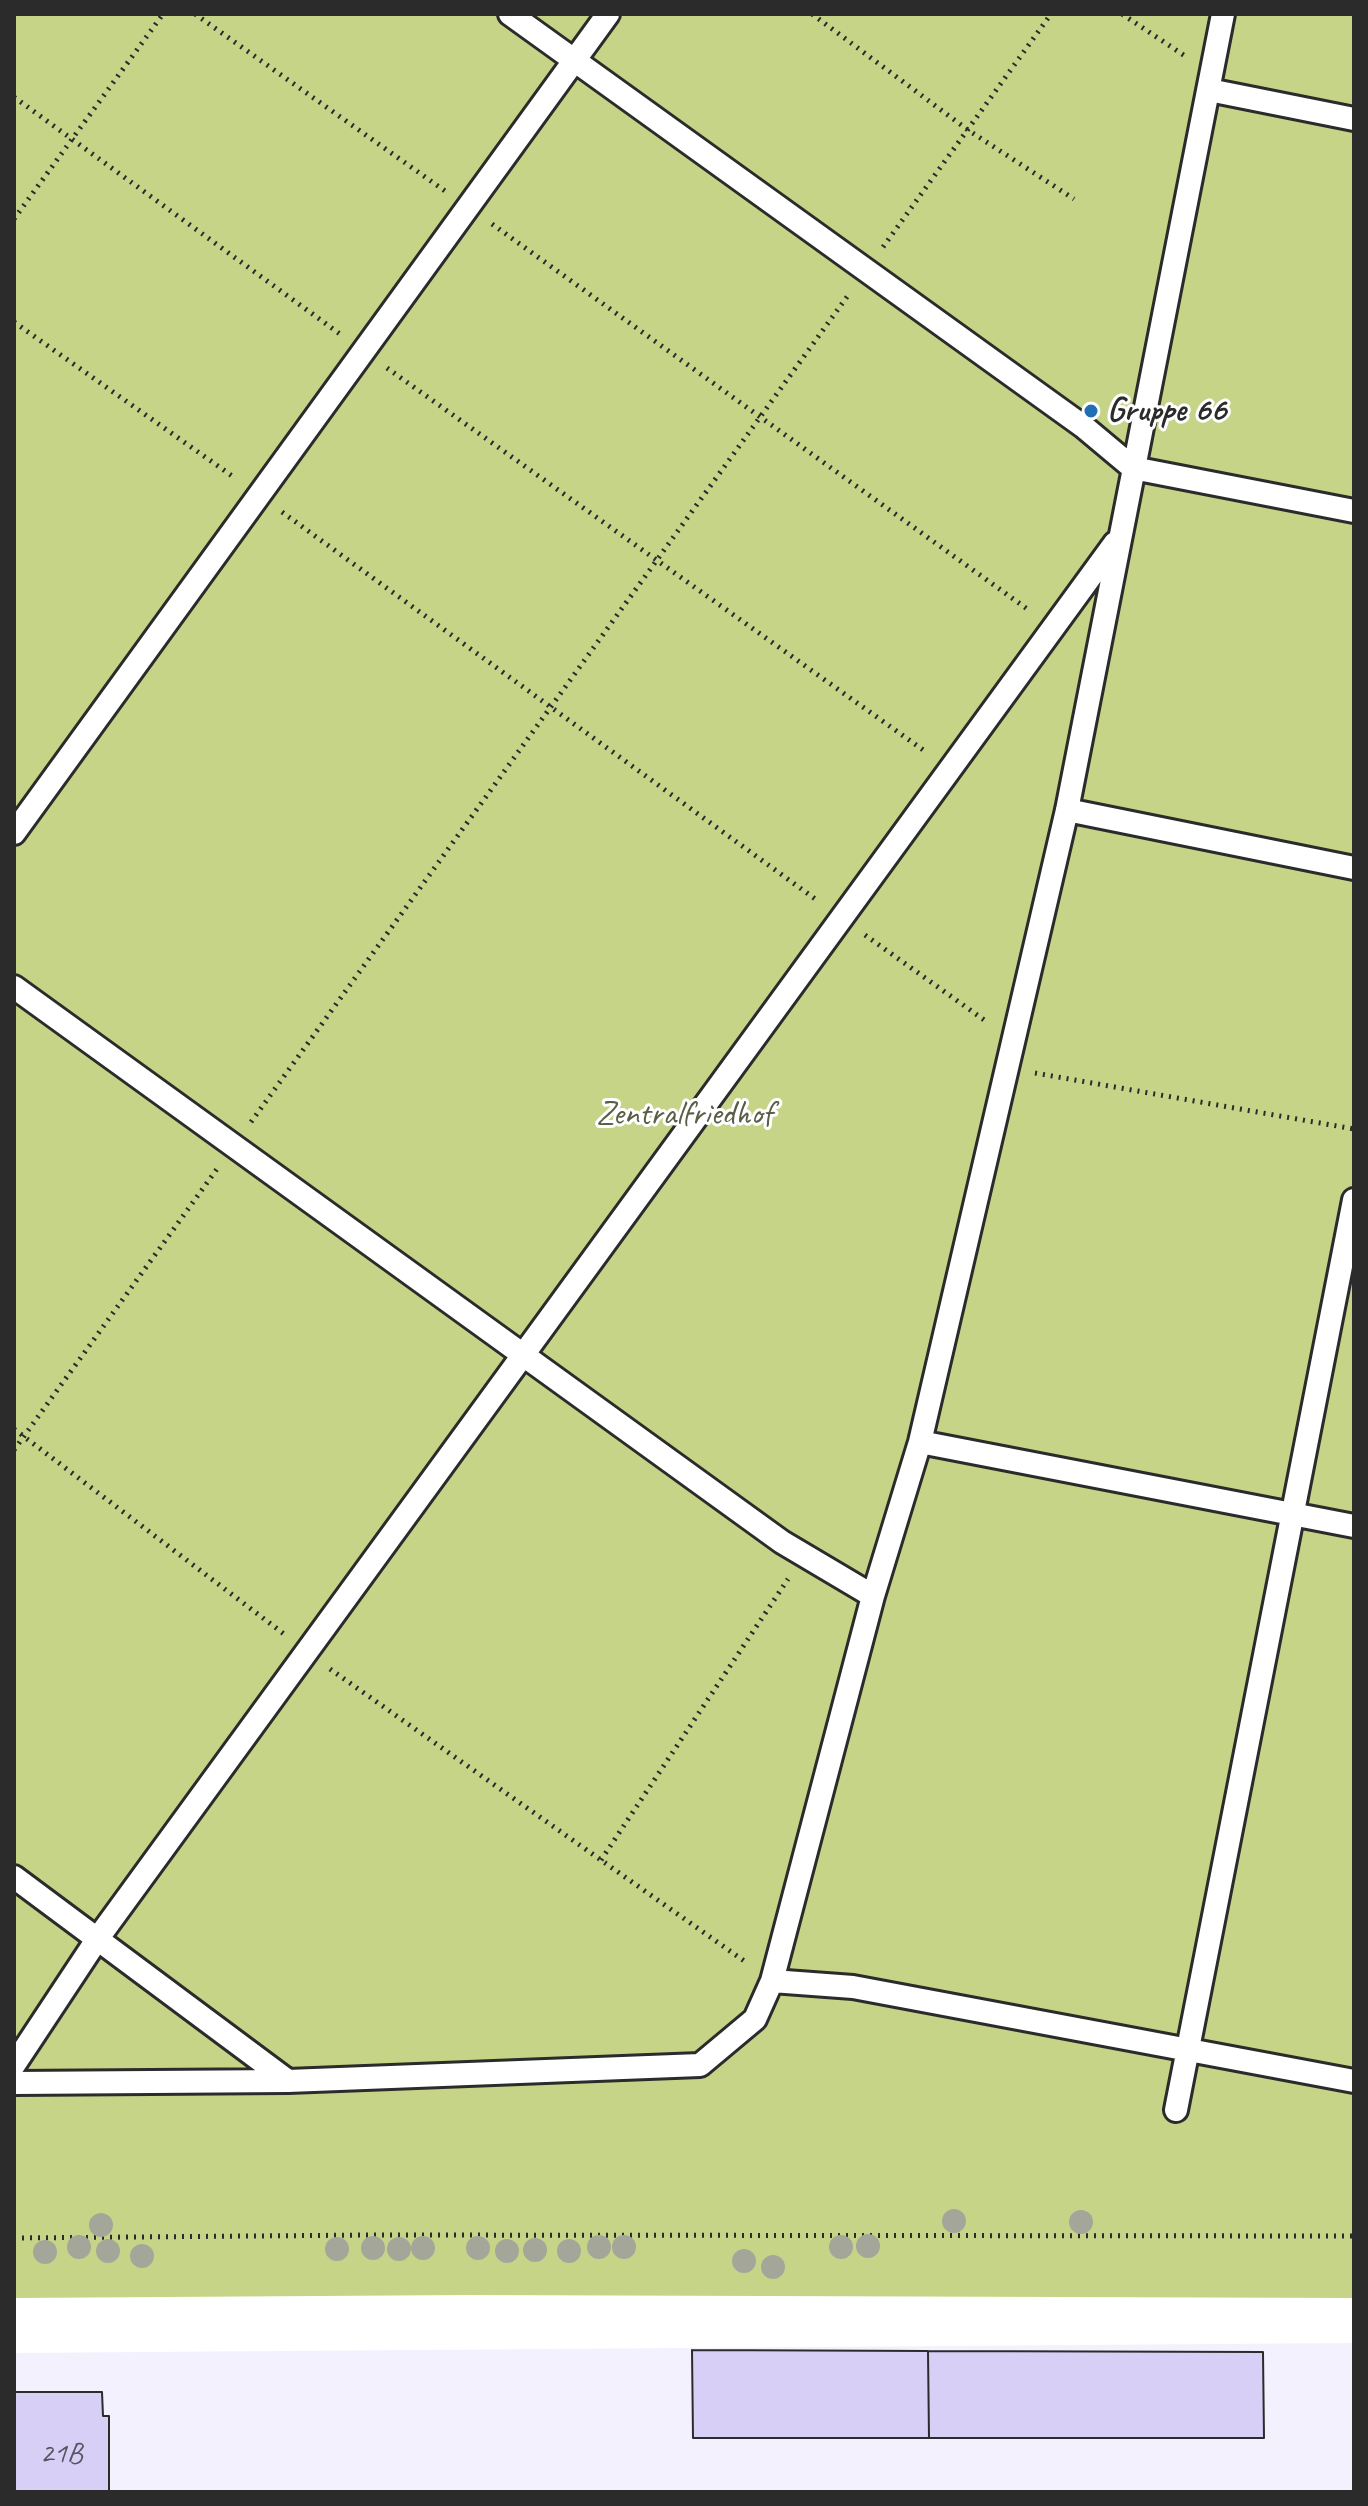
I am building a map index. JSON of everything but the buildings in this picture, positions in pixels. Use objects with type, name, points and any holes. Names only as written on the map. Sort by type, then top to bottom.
[{"type":"lane","points":[[510,14],[1084,427],[1133,468],[1354,511]]},
{"type":"lane","points":[[14,833],[608,14]]},
{"type":"lane","points":[[14,2083],[288,2081],[700,2065],[755,2019],[772,1981],[873,1596],[920,1442],[1067,810],[1223,14]]},
{"type":"lane","points":[[1211,83],[1354,119]]},
{"type":"lane","points":[[14,2065],[98,1938],[1118,539]]},
{"type":"lane","points":[[1067,810],[1354,868]]},
{"type":"lane","points":[[14,987],[782,1542],[873,1596]]},
{"type":"lane","points":[[1176,2110],[1354,1200]]},
{"type":"lane","points":[[920,1442],[1354,1526]]},
{"type":"lane","points":[[14,1877],[288,2081]]},
{"type":"lane","points":[[772,1981],[853,1987],[1354,2081]]},
{"type":"path","points":[[14,219],[163,14]]},
{"type":"path","points":[[195,14],[1053,628]]},
{"type":"path","points":[[812,14],[968,130],[1074,199]]},
{"type":"path","points":[[14,1450],[1051,14]]},
{"type":"path","points":[[1122,14],[1211,83]]},
{"type":"path","points":[[14,97],[950,769]]},
{"type":"path","points":[[14,322],[259,495],[1013,1041]]},
{"type":"path","points":[[1007,1067],[1354,1129]]},
{"type":"path","points":[[14,1429],[307,1652],[772,1981]]},
{"type":"path","points":[[601,1860],[804,1555]]},
{"type":"path","points":[[14,2238],[356,2235],[1354,2236]]},
{"type":"shaded area","points":[[1354,2343],[1354,2492],[14,2492],[14,2353]]},
{"type":"green space","name":"Zentralfriedhof","points":[[14,14],[1354,14],[1354,2298],[469,2295],[14,2298]]},
{"type":"place","name":"Gruppe 66","points":[[1091,411]]}]
